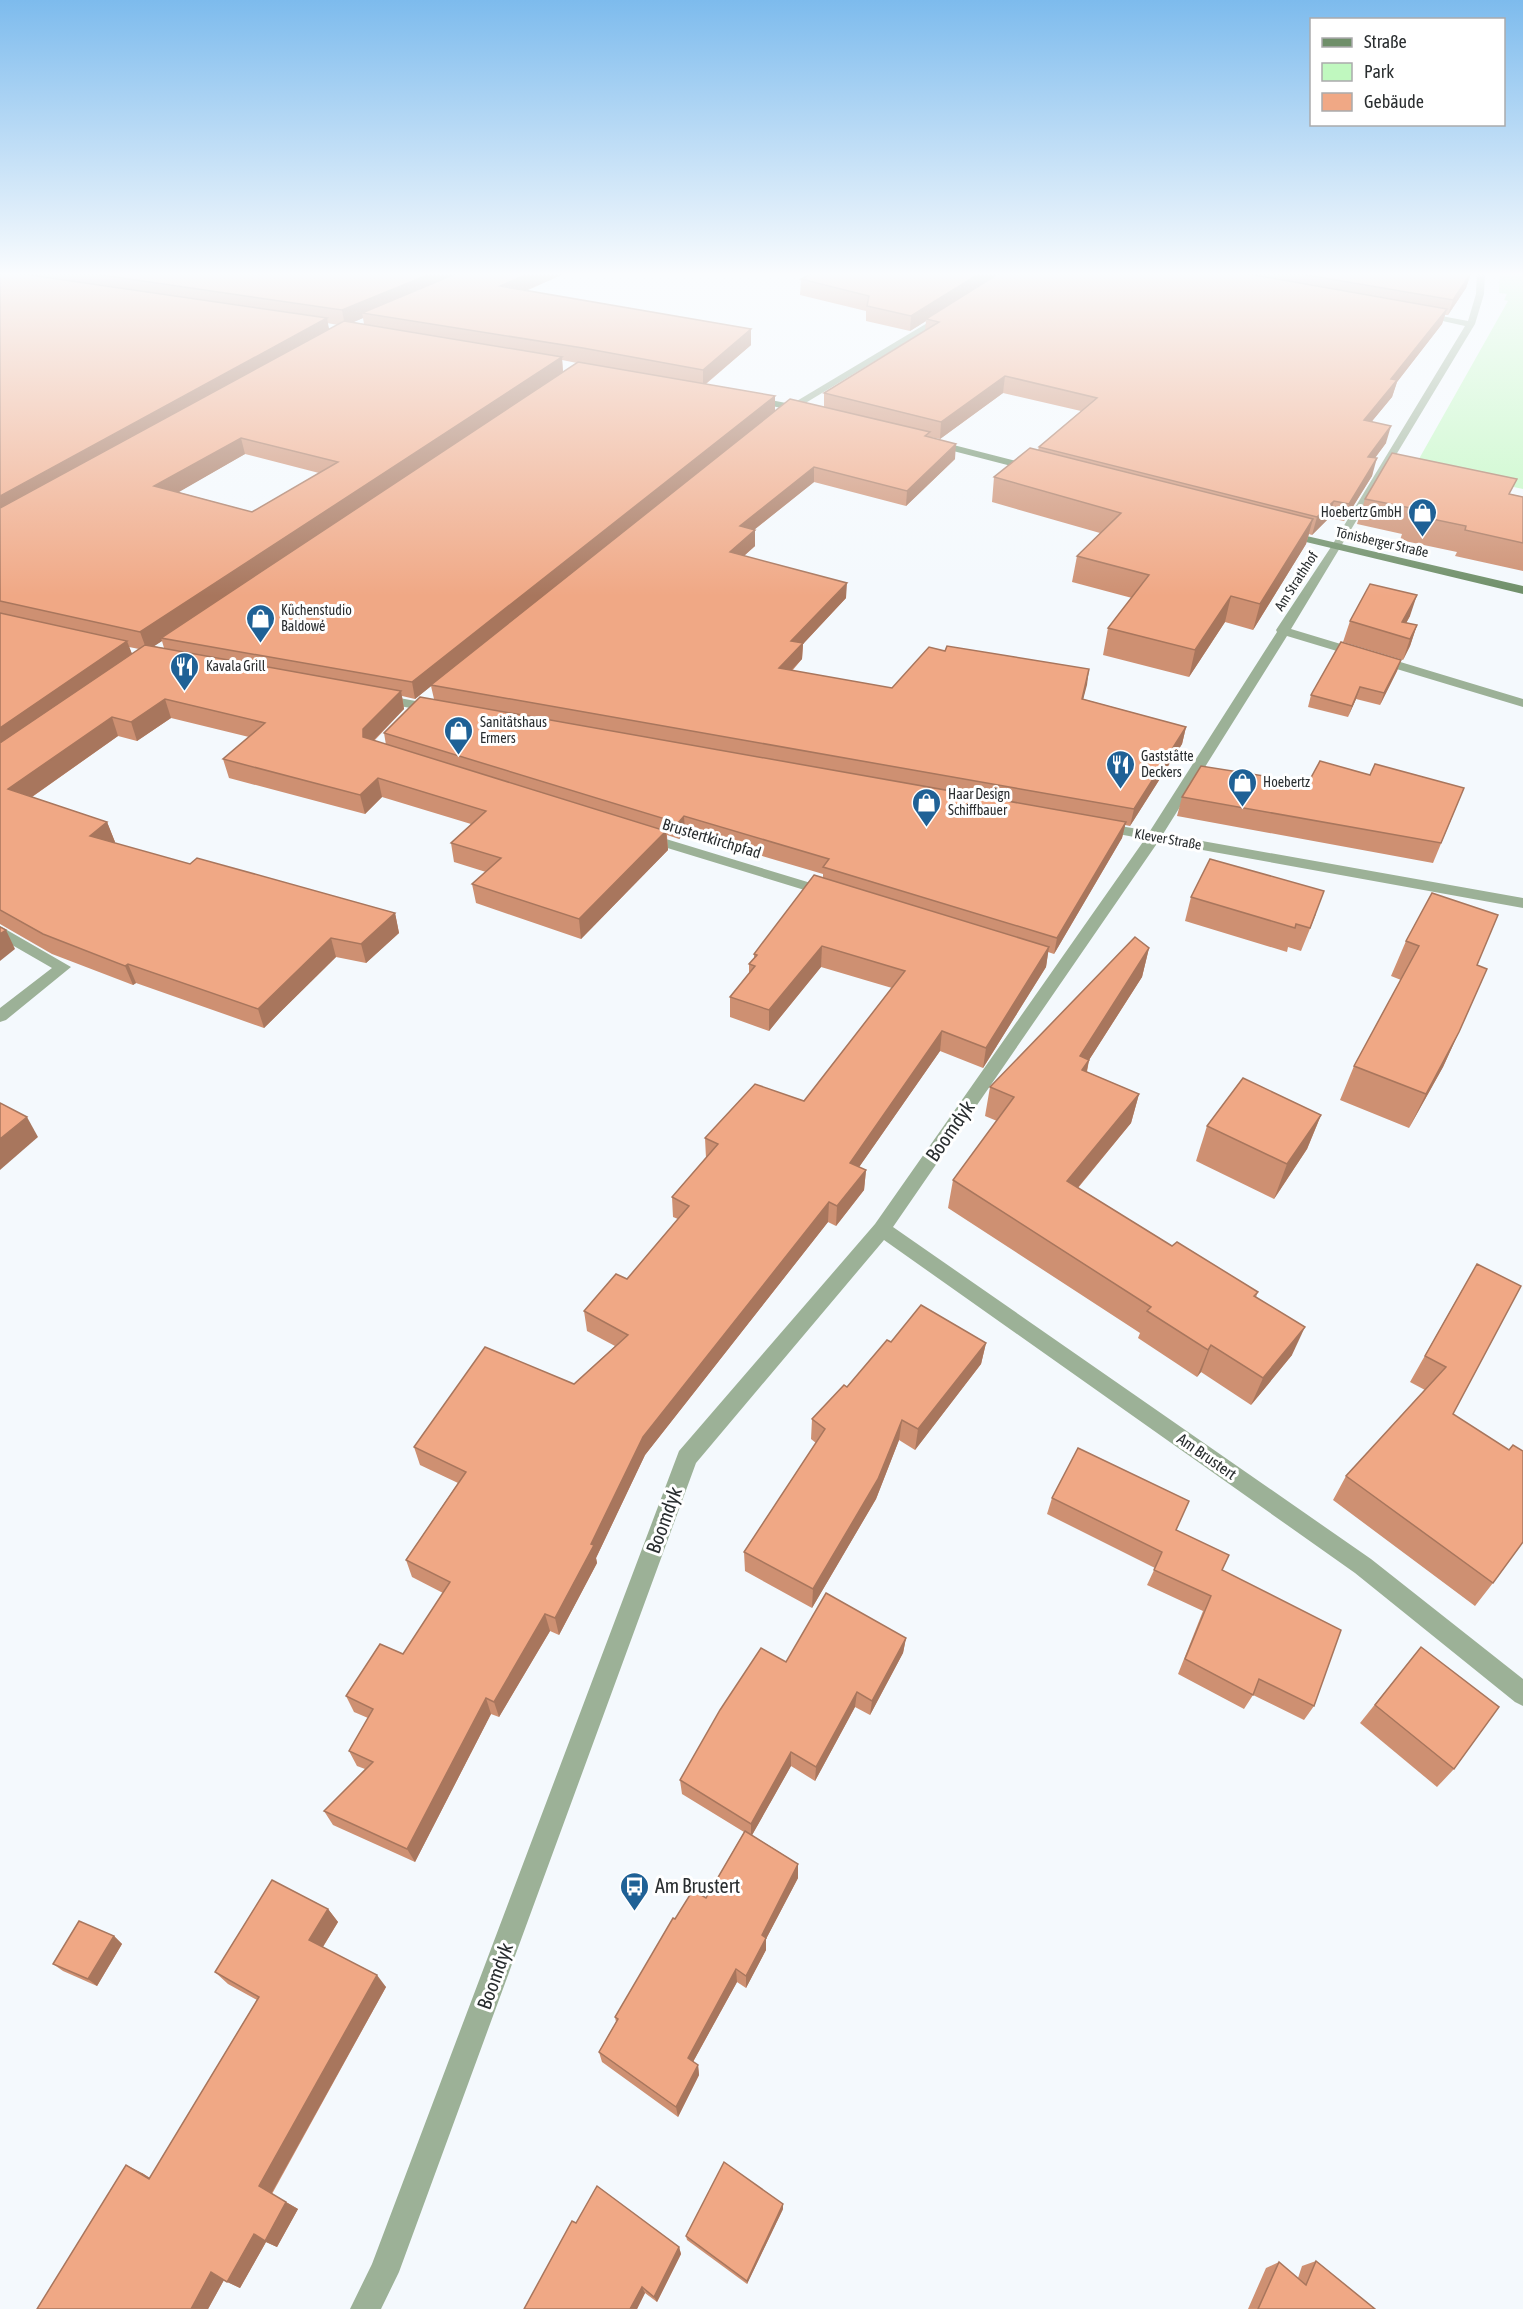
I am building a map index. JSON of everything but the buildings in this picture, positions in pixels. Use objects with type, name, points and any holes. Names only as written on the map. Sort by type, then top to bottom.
[{"type":"street","points":[[771,421],[790,406],[835,380]]},
{"type":"street","name":"Am Strathhof","points":[[1154,837],[1336,547],[1437,380]]},
{"type":"street","points":[[743,398],[812,412]]},
{"type":"street","points":[[925,441],[1050,473]]},
{"type":"street","name":"Tönisberger Straße","points":[[1279,532],[1523,590]]},
{"type":"street","points":[[1282,630],[1523,703]]},
{"type":"street","points":[[360,695],[423,702],[454,712]]},
{"type":"street","points":[[404,721],[423,702]]},
{"type":"street","name":"Klever Straße","points":[[1084,824],[1523,903]]},
{"type":"street","name":"Brustertkirchpfad","points":[[624,830],[839,896]]},
{"type":"street","name":"Boomdyk","points":[[365,2309],[384,2272],[687,1458],[882,1228],[1060,964],[1154,837]]},
{"type":"street","points":[[0,931],[63,967],[0,1016]]},
{"type":"street","name":"Am Brustert","points":[[882,1228],[1363,1566],[1523,1694]]},
{"type":"green space","points":[[1464,380],[1523,380],[1523,489],[1415,466]]},
{"type":"place","name":"Hoebertz GmbH","points":[[1423,538]]},
{"type":"place","name":"Küchenstudio Baldowé","points":[[260,644]]},
{"type":"place","name":"Kavala Grill","points":[[185,692]]},
{"type":"place","name":"Sanitätshaus Ermers","points":[[459,756]]},
{"type":"place","name":"Gaststätte Deckers","points":[[1120,790]]},
{"type":"place","name":"Hoebertz","points":[[1242,808]]},
{"type":"place","name":"Haar Design Schiffbauer","points":[[927,828]]},
{"type":"place","name":"Am Brustert","points":[[634,1912]]}]
